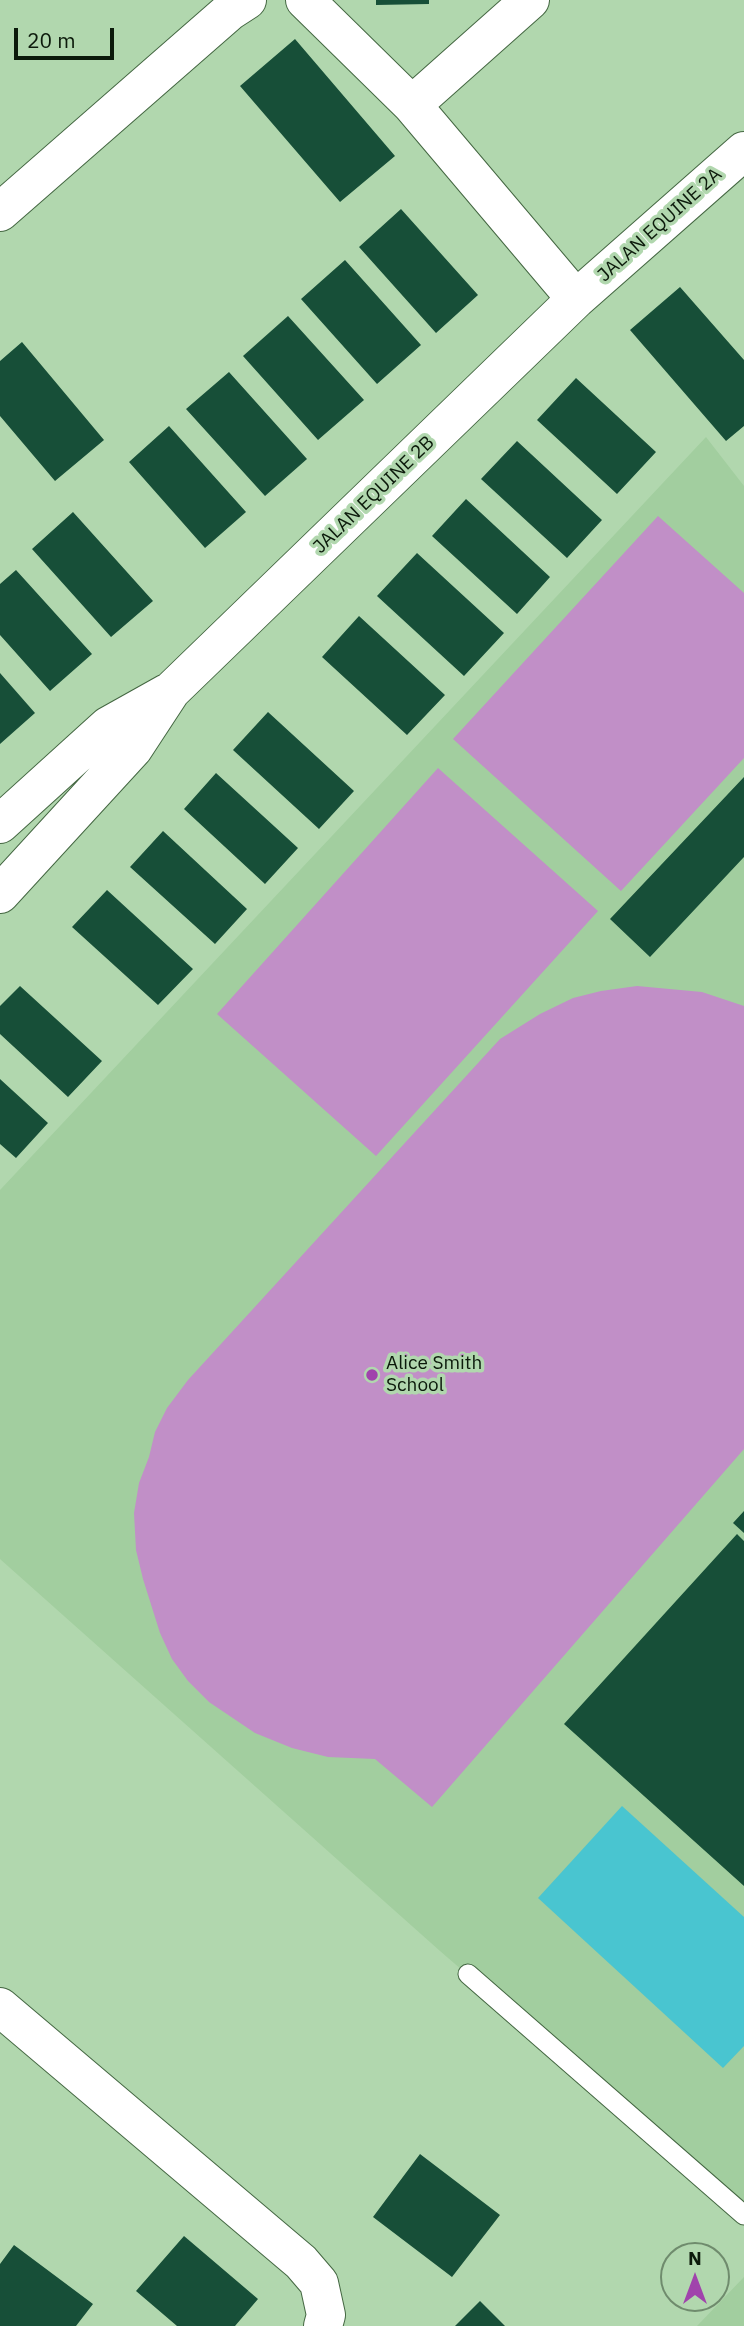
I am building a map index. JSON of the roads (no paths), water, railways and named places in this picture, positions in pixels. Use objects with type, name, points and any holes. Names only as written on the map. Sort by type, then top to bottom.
[{"type":"street","points":[[0,212],[230,11],[247,0]]},
{"type":"street","points":[[305,0],[412,106],[576,299]]},
{"type":"street","points":[[412,106],[530,0]]},
{"type":"street","name":"JALAN EQUINE 2A","points":[[576,299],[744,151]]},
{"type":"street","name":"JALAN EQUINE 2B","points":[[0,894],[133,749],[172,691],[576,299]]},
{"type":"street","name":"JALAN EQUINE 2B","points":[[0,824],[108,726],[172,691]]},
{"type":"street","points":[[0,2007],[301,2262],[319,2283],[326,2315],[323,2326]]},
{"type":"lane","points":[[468,1974],[744,2214]]},
{"type":"water","points":[[622,1806],[744,1917],[744,2046],[723,2068],[538,1898]]},
{"type":"place","name":"Alice Smith School","points":[[372,1375]]}]
